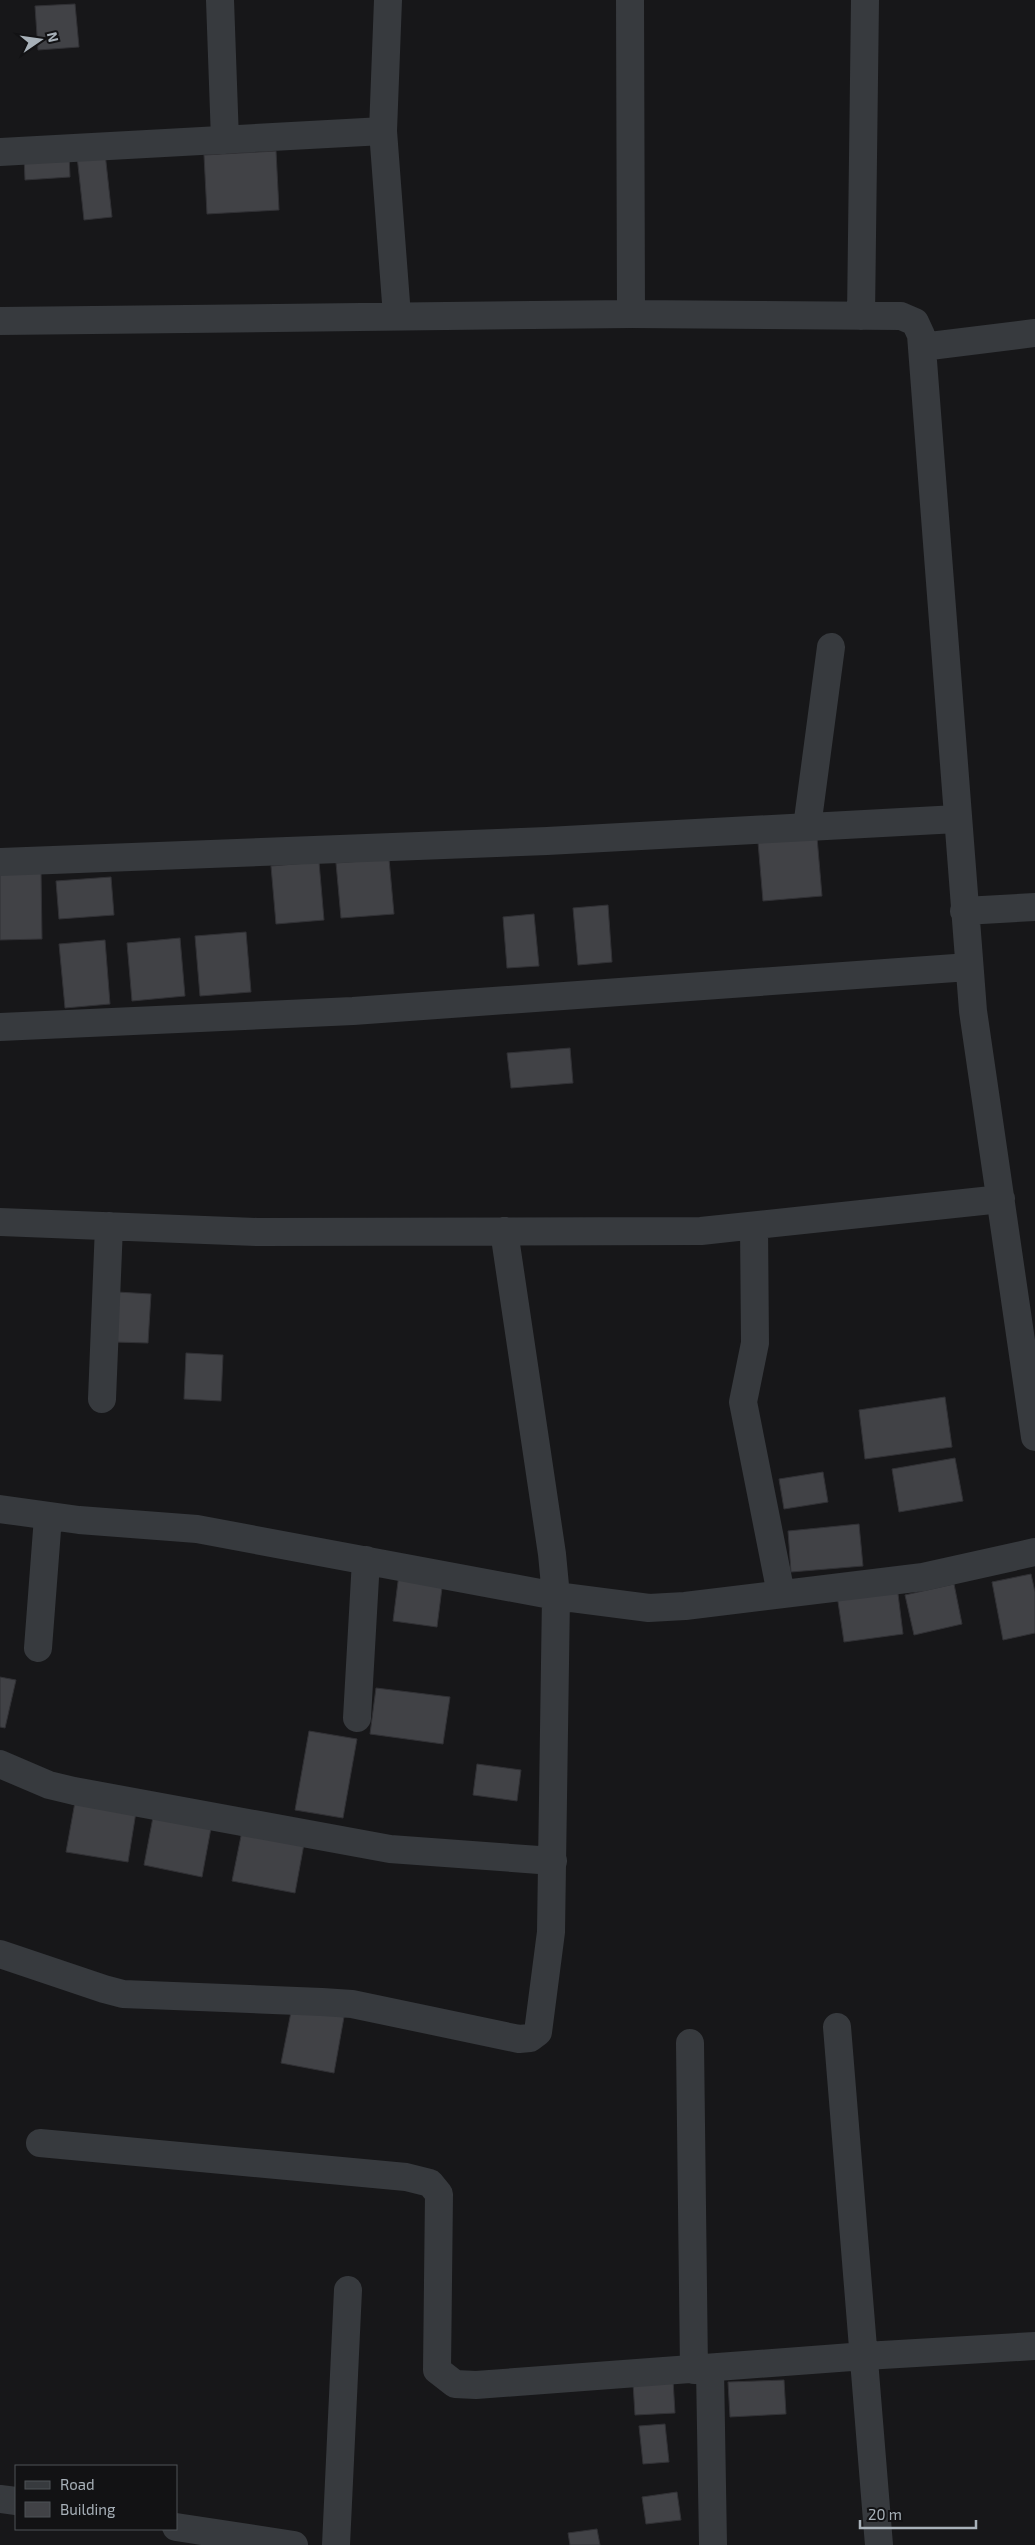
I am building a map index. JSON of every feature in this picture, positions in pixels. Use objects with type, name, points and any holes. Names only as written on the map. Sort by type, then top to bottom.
[{"type":"street","points":[[220,0],[225,140]]},
{"type":"street","points":[[388,0],[383,132],[397,316]]},
{"type":"street","points":[[630,0],[631,314]]},
{"type":"street","points":[[862,316],[866,0]]},
{"type":"street","points":[[0,152],[383,132]]},
{"type":"street","points":[[0,321],[631,314],[901,316],[915,322],[921,335],[973,1011],[1001,1200],[1025,1302],[1035,1437]]},
{"type":"street","points":[[922,347],[1035,333]]},
{"type":"street","points":[[808,827],[831,647]]},
{"type":"street","points":[[0,862],[262,853],[957,819]]},
{"type":"street","points":[[964,911],[1035,908]]},
{"type":"street","points":[[0,1027],[354,1010],[969,966]]},
{"type":"street","points":[[0,1222],[257,1232],[701,1230],[1001,1200]]},
{"type":"street","points":[[102,1399],[109,1226]]},
{"type":"street","points":[[754,1226],[755,1343],[743,1402],[781,1594]]},
{"type":"street","points":[[0,1954],[104,1990],[123,1994],[352,2004],[519,2039],[530,2038],[538,2032],[551,1932],[556,1596],[552,1554],[504,1231]]},
{"type":"street","points":[[0,1509],[48,1517],[196,1529],[556,1596],[649,1608],[923,1577],[1035,1552]]},
{"type":"street","points":[[38,1648],[48,1517]]},
{"type":"street","points":[[357,1718],[366,1560]]},
{"type":"street","points":[[0,1764],[48,1785],[74,1791],[390,1849],[553,1861]]},
{"type":"street","points":[[837,2027],[879,2545]]},
{"type":"street","points":[[690,2043],[702,2369],[713,2545]]},
{"type":"street","points":[[40,2143],[406,2177],[430,2183],[439,2194],[437,2370],[455,2384],[476,2385],[865,2356],[1035,2346]]},
{"type":"street","points":[[336,2545],[348,2290]]},
{"type":"street","points":[[0,2499],[15,2501]]},
{"type":"street","points":[[178,2526],[294,2545]]},
{"type":"building","points":[[75,4],[79,47],[38,50],[35,6]]},
{"type":"building","points":[[276,151],[279,210],[207,214],[204,155]]},
{"type":"building","points":[[69,153],[70,177],[25,180],[24,156]]},
{"type":"building","points":[[105,153],[112,217],[84,220],[77,156]]},
{"type":"building","points":[[817,837],[822,896],[763,901],[758,842]]},
{"type":"building","points":[[389,859],[394,914],[341,918],[336,863]]},
{"type":"building","points":[[319,862],[324,920],[276,924],[271,866]]},
{"type":"building","points":[[0,871],[41,871],[42,939],[0,940]]},
{"type":"building","points":[[111,877],[114,915],[59,919],[56,881]]},
{"type":"building","points":[[608,905],[612,962],[578,965],[573,908]]},
{"type":"building","points":[[534,914],[539,966],[507,968],[503,917]]},
{"type":"building","points":[[246,932],[251,992],[200,996],[195,936]]},
{"type":"building","points":[[180,938],[185,996],[132,1001],[127,943]]},
{"type":"building","points":[[105,940],[110,1004],[65,1008],[59,944]]},
{"type":"building","points":[[570,1048],[573,1083],[511,1088],[507,1053]]},
{"type":"building","points":[[117,1292],[151,1294],[148,1343],[114,1342]]},
{"type":"building","points":[[186,1353],[223,1355],[221,1401],[184,1399]]},
{"type":"building","points":[[945,1397],[952,1447],[865,1459],[859,1410]]},
{"type":"building","points":[[955,1458],[963,1501],[899,1512],[892,1469]]},
{"type":"building","points":[[823,1472],[828,1502],[784,1509],[779,1479]]},
{"type":"building","points":[[859,1524],[863,1566],[791,1572],[788,1531]]},
{"type":"building","points":[[399,1574],[443,1580],[437,1627],[393,1621]]},
{"type":"building","points":[[1031,1574],[1035,1592],[1035,1633],[1003,1640],[992,1582]]},
{"type":"building","points":[[954,1584],[962,1624],[914,1635],[905,1595]]},
{"type":"building","points":[[897,1586],[903,1634],[844,1642],[837,1595]]},
{"type":"building","points":[[0,1677],[16,1680],[5,1728],[0,1727]]},
{"type":"building","points":[[376,1688],[450,1697],[443,1744],[370,1734]]},
{"type":"building","points":[[309,1731],[357,1739],[343,1818],[295,1810]]},
{"type":"building","points":[[477,1764],[521,1770],[517,1801],[473,1795]]},
{"type":"building","points":[[75,1802],[136,1812],[128,1862],[66,1852]]},
{"type":"building","points":[[153,1817],[211,1828],[202,1877],[144,1865]]},
{"type":"building","points":[[242,1831],[304,1844],[295,1893],[232,1881]]},
{"type":"building","points":[[292,2007],[344,2017],[334,2073],[281,2063]]},
{"type":"building","points":[[673,2380],[675,2413],[635,2415],[633,2383]]},
{"type":"building","points":[[784,2380],[786,2414],[730,2417],[728,2382]]},
{"type":"building","points":[[665,2424],[669,2462],[643,2464],[639,2426]]},
{"type":"building","points":[[677,2492],[681,2520],[646,2524],[642,2497]]},
{"type":"building","points":[[597,2529],[600,2545],[570,2545],[568,2533]]}]
